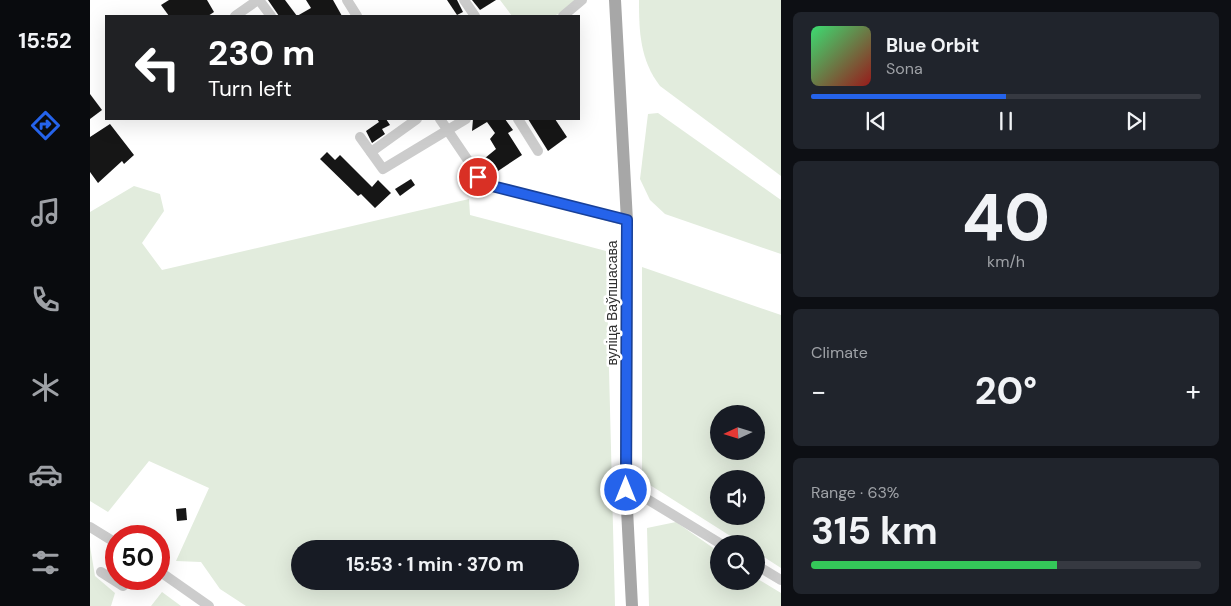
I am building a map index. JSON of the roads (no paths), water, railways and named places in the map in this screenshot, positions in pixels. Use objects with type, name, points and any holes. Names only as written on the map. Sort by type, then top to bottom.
[{"type":"main road","name":"вуліца Ваўпшасава","points":[[615,0],[627,220],[626,490],[632,606]]},
{"type":"street","points":[[236,15],[259,0],[271,15]]},
{"type":"street","points":[[347,0],[356,15]]},
{"type":"street","points":[[464,0],[474,15]]},
{"type":"street","points":[[564,15],[582,0]]},
{"type":"street","points":[[371,152],[416,120]]},
{"type":"street","points":[[441,120],[484,184],[627,220]]},
{"type":"street","points":[[360,137],[383,169],[464,120]]},
{"type":"street","points":[[519,120],[538,151]]},
{"type":"street","points":[[626,490],[642,496],[710,537]]},
{"type":"street","points":[[90,527],[105,536]]},
{"type":"street","points":[[765,570],[781,580]]},
{"type":"street","points":[[101,572],[105,575]]},
{"type":"street","points":[[170,579],[209,606]]}]
